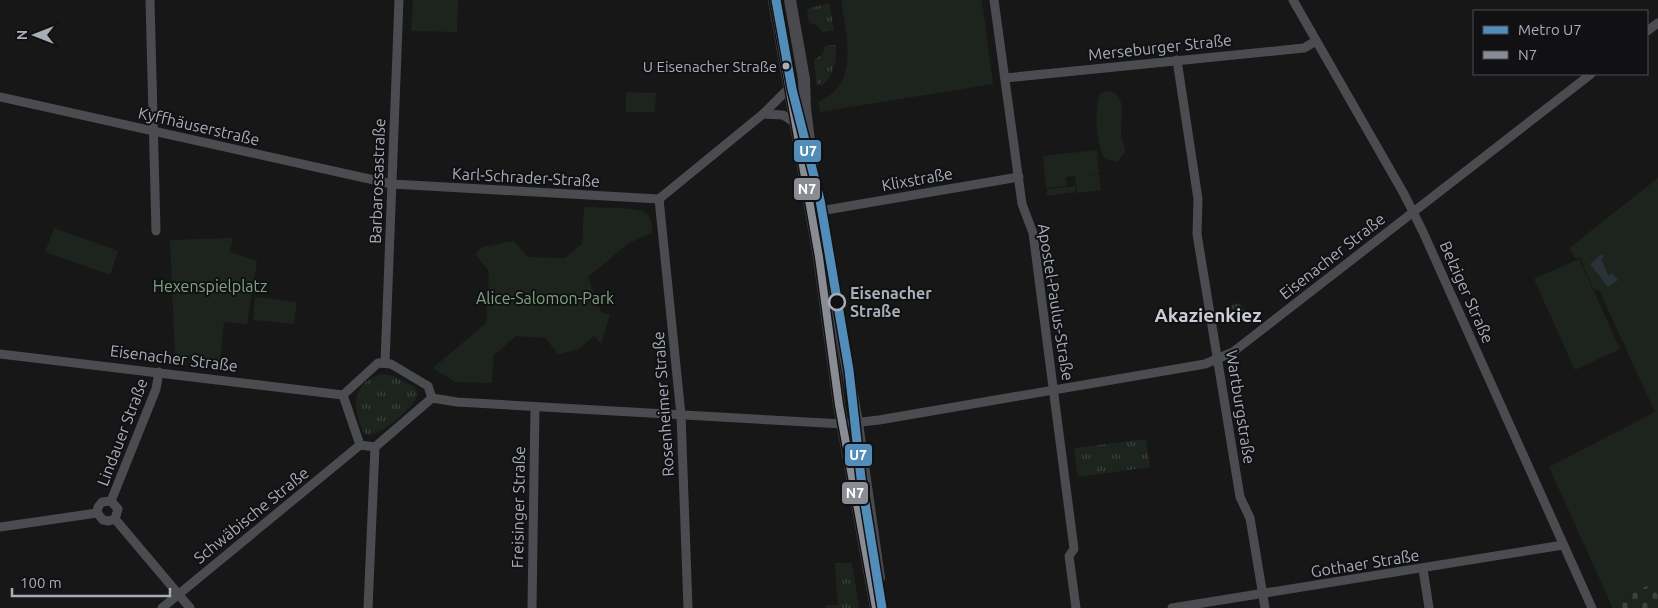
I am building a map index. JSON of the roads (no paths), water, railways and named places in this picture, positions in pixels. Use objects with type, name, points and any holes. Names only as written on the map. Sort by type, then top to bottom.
[{"type":"main road","points":[[774,0],[790,87],[843,424],[876,608]]},
{"type":"main road","points":[[790,0],[804,79],[810,156],[856,423],[884,608]]},
{"type":"street","points":[[150,0],[156,231]]},
{"type":"street","name":"Barbarossastraße","points":[[385,363],[399,0]]},
{"type":"street","name":"Apostel-Paulus-Straße","points":[[994,0],[1022,204],[1033,233],[1074,549],[1069,556],[1076,608]]},
{"type":"street","name":"Belziger Straße","points":[[1293,0],[1413,212],[1592,608]]},
{"type":"street","points":[[1648,30],[1658,22]]},
{"type":"street","points":[[782,42],[797,39]]},
{"type":"street","name":"Merseburger Straße","points":[[1005,78],[1294,50],[1304,48],[1316,41]]},
{"type":"street","name":"Wartburgstraße","points":[[1177,60],[1198,199],[1197,234],[1240,497],[1250,518],[1265,608]]},
{"type":"street","name":"Eisenacher Straße","points":[[432,398],[535,407],[843,424],[1054,391],[1196,366],[1218,360],[1233,352],[1590,75]]},
{"type":"street","points":[[659,199],[763,114],[790,87]]},
{"type":"street","name":"Kyffhäuserstraße","points":[[0,97],[392,184]]},
{"type":"street","points":[[763,114],[783,115],[796,124]]},
{"type":"street","name":"Klixstraße","points":[[820,211],[1019,177]]},
{"type":"street","name":"Karl-Schrader-Straße","points":[[392,184],[659,199]]},
{"type":"street","name":"Rosenheimer Straße","points":[[659,199],[681,415],[688,608]]},
{"type":"street","name":"Eisenacher Straße","points":[[0,354],[343,395]]},
{"type":"street","points":[[385,363],[391,364],[428,386],[432,398],[375,447],[360,446],[343,395],[378,364],[385,363]]},
{"type":"street","name":"Lindauer Straße","points":[[97,513],[98,507],[102,502],[111,501],[156,389],[159,372]]},
{"type":"street","name":"Freisinger Straße","points":[[532,608],[535,407]]},
{"type":"street","name":"Schwäbische Straße","points":[[162,608],[360,446]]},
{"type":"street","points":[[368,608],[375,447]]},
{"type":"street","points":[[111,501],[118,509],[115,519]]},
{"type":"street","points":[[0,527],[97,513],[100,518],[106,521],[115,519]]},
{"type":"street","points":[[115,519],[190,608]]},
{"type":"street","name":"Gothaer Straße","points":[[1172,608],[1563,546]]},
{"type":"street","points":[[1423,569],[1429,608]]},
{"type":"metro line","name":"U7","points":[[776,0],[792,89],[820,200],[849,370],[861,478],[882,608]]},
{"type":"place","name":"U Eisenacher Straße","points":[[786,66]]},
{"type":"place","name":"Eisenacher Straße","points":[[837,302]]},
{"type":"district","name":"Akazienkiez","points":[[1208,315]]},
{"type":"park label","name":"Hexenspielplatz","points":[[210,286]]},
{"type":"park label","name":"Alice-Salomon-Park","points":[[545,298]]}]
